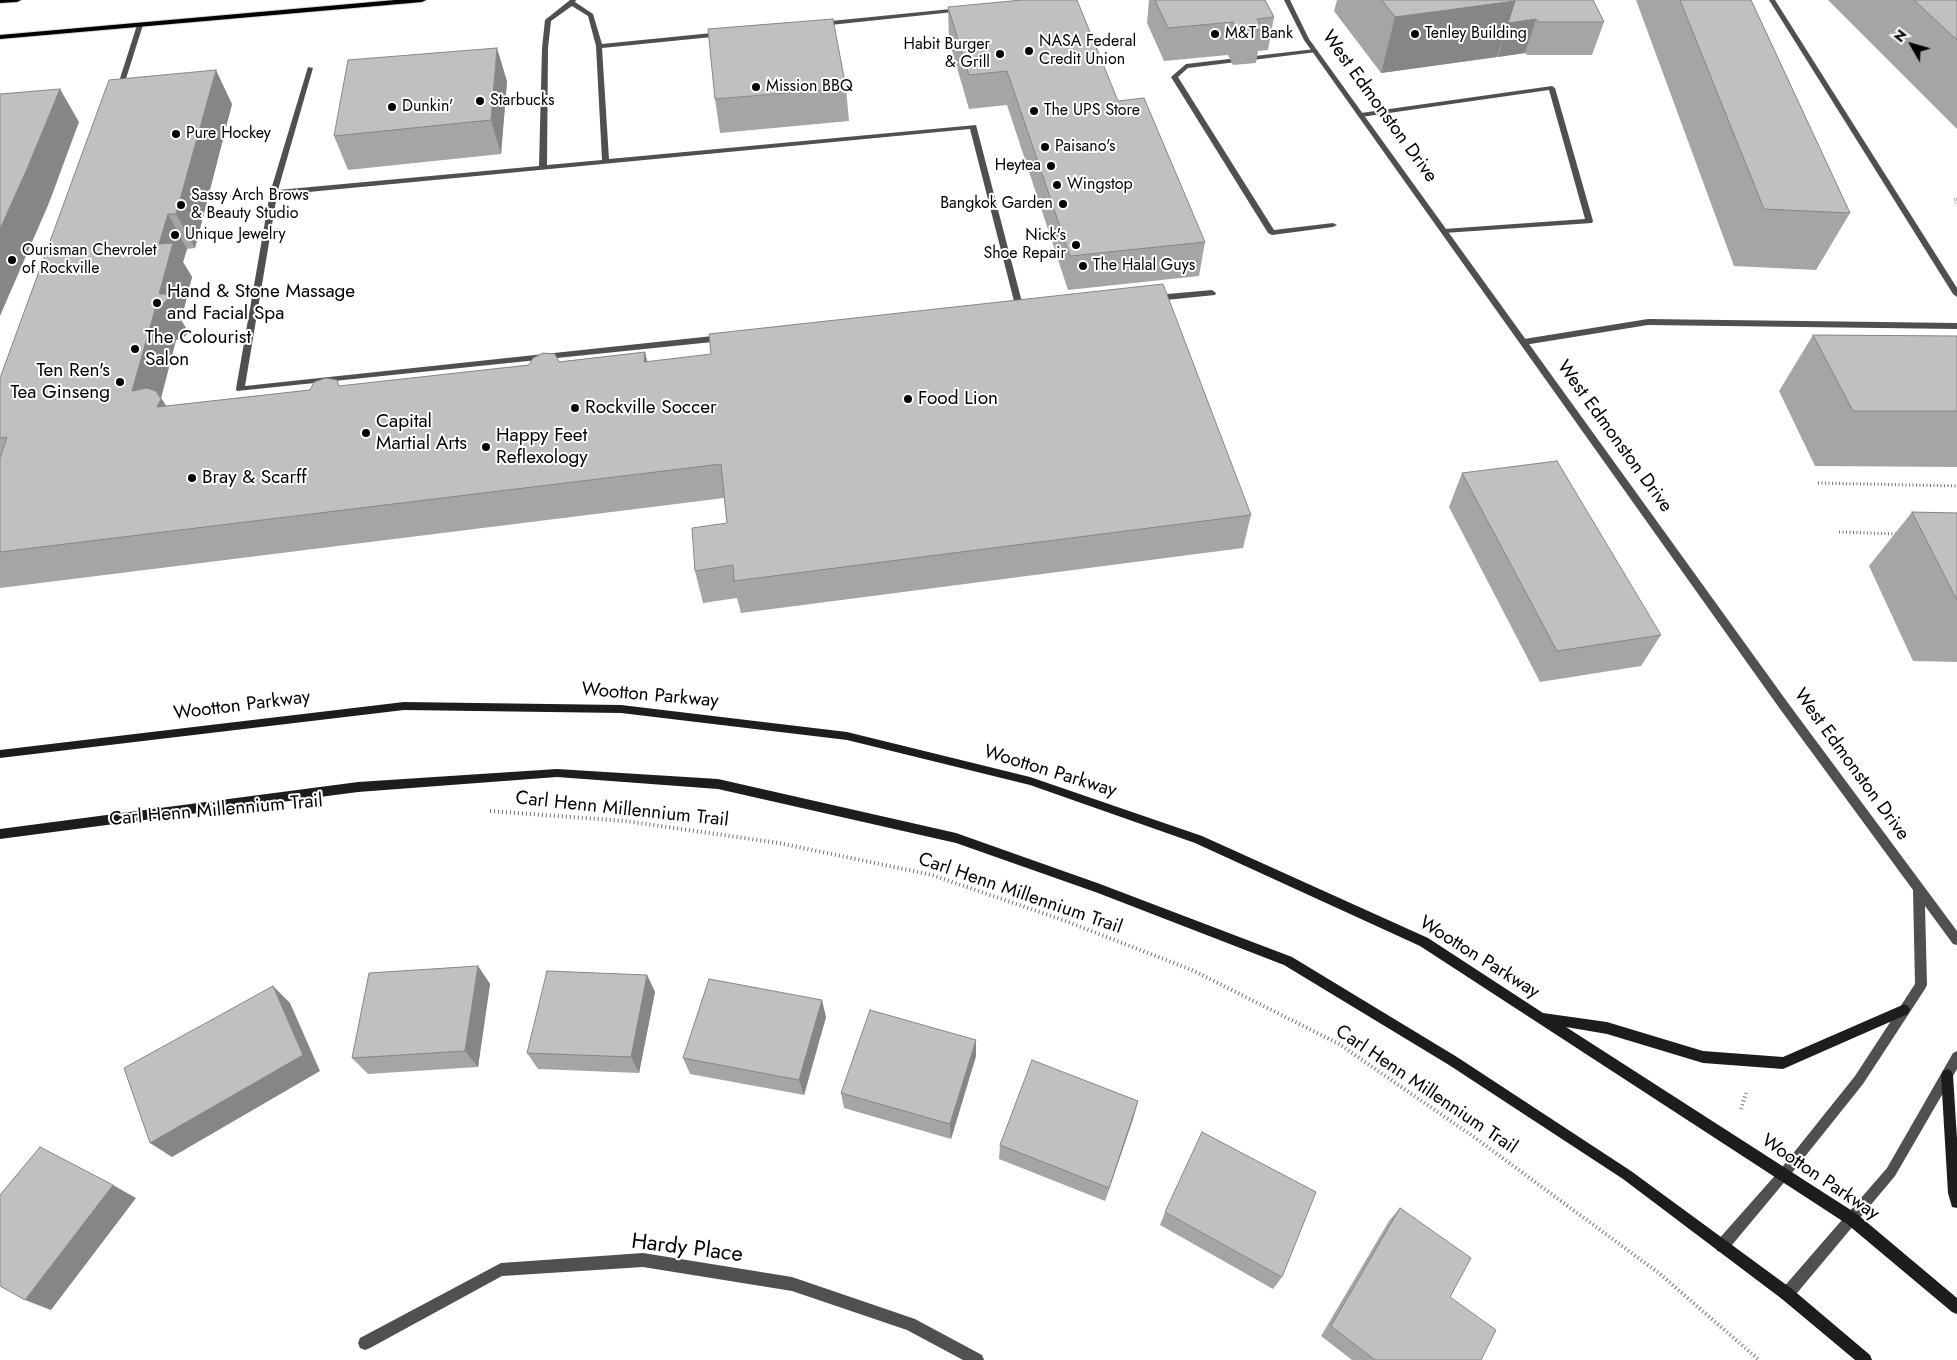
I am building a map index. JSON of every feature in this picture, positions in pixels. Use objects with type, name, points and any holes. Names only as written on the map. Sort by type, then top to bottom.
[{"type":"main road","points":[[0,1],[16,0]]},
{"type":"main road","points":[[0,37],[422,0]]},
{"type":"main road","name":"Wootton Parkway","points":[[0,754],[404,706],[621,709],[847,736],[1030,782],[1198,839],[1424,942],[1852,1219],[1957,1307]]},
{"type":"main road","points":[[0,834],[358,787],[557,773],[718,784],[956,838],[1100,889],[1288,961],[1453,1061],[1627,1175],[1787,1294],[1865,1360]]},
{"type":"main road","points":[[1541,1018],[1608,1028],[1703,1057],[1783,1063],[1904,1010]]},
{"type":"main road","points":[[1947,1075],[1954,1193],[1957,1202]]},
{"type":"street","name":"West Edmonston Drive","points":[[1287,0],[1306,39],[1784,706],[1957,940]]},
{"type":"street","points":[[1772,0],[1957,294]]},
{"type":"street","points":[[543,167],[545,48],[548,20],[572,2],[591,15],[599,46],[606,162]]},
{"type":"street","points":[[815,24],[972,9]]},
{"type":"street","points":[[115,103],[140,25]]},
{"type":"street","points":[[599,46],[726,33]]},
{"type":"street","points":[[1315,51],[1186,66],[1174,77],[1272,233],[1333,225]]},
{"type":"street","points":[[310,68],[274,193],[240,389],[731,337]]},
{"type":"street","points":[[1361,115],[1552,88],[1589,221],[1444,231]]},
{"type":"street","points":[[274,193],[973,127],[1024,309],[1010,310]]},
{"type":"street","points":[[1147,298],[1212,293]]},
{"type":"street","points":[[1524,342],[1648,322],[1957,326]]},
{"type":"street","points":[[1722,1246],[1783,1175],[1860,1080],[1921,985],[1919,889]]},
{"type":"street","points":[[1787,1294],[1891,1172],[1957,1057]]},
{"type":"street","name":"Hardy Place","points":[[365,1343],[502,1270],[643,1260],[792,1284],[910,1324],[977,1360]]},
{"type":"path","points":[[1957,199],[1954,199],[1957,204]]},
{"type":"path","points":[[1818,483],[1957,486]]},
{"type":"path","points":[[1839,532],[1908,534]]},
{"type":"path","name":"Carl Henn Millennium Trail","points":[[487,810],[625,820],[779,843],[932,875],[1063,920],[1192,970],[1347,1049],[1474,1137],[1653,1269],[1759,1360]]},
{"type":"path","points":[[1739,1115],[1748,1086]]},
{"type":"building","points":[[1022,0],[1077,0],[1118,101],[1144,98],[1205,242],[1070,256],[1007,71],[969,75],[948,7]]},
{"type":"building","points":[[1155,0],[1265,0],[1274,17],[1257,19],[1262,29],[1238,31],[1233,22],[1168,28]]},
{"type":"building","points":[[1382,0],[1514,0],[1515,1],[1395,17]]},
{"type":"building","points":[[1514,0],[1593,0],[1604,22],[1538,22],[1536,19],[1508,23]]},
{"type":"building","points":[[1680,0],[1751,0],[1850,213],[1764,209]]},
{"type":"building","points":[[1914,0],[1957,0],[1957,40]]},
{"type":"building","points":[[833,19],[846,88],[715,99],[708,29]]},
{"type":"building","points":[[497,48],[491,120],[334,136],[348,60]]},
{"type":"building","points":[[216,70],[176,214],[168,214],[159,244],[173,243],[159,294],[166,294],[168,299],[163,304],[156,306],[132,391],[147,388],[156,391],[161,399],[157,407],[310,390],[314,382],[326,378],[337,380],[339,386],[529,365],[533,358],[543,353],[555,354],[559,362],[645,352],[644,362],[711,354],[709,334],[1163,284],[1251,515],[734,581],[733,565],[695,571],[692,528],[727,523],[721,464],[0,552],[0,458],[7,437],[0,438],[0,378],[109,80]]},
{"type":"building","points":[[60,89],[27,169],[0,229],[0,94]]},
{"type":"building","points":[[1813,335],[1957,336],[1957,411],[1853,411]]},
{"type":"building","points":[[1557,461],[1661,635],[1557,651],[1462,473]]},
{"type":"building","points":[[1912,512],[1957,513],[1957,600]]},
{"type":"building","points":[[478,966],[465,1051],[352,1058],[369,973]]},
{"type":"building","points":[[547,971],[647,975],[631,1057],[527,1053]]},
{"type":"building","points":[[709,979],[822,1000],[799,1080],[683,1058]]},
{"type":"building","points":[[273,986],[303,1055],[150,1143],[124,1068]]},
{"type":"building","points":[[870,1010],[976,1040],[950,1124],[841,1093]]},
{"type":"building","points":[[1032,1060],[1138,1101],[1109,1188],[1000,1145]]},
{"type":"building","points":[[1202,1132],[1316,1192],[1282,1277],[1165,1212]]},
{"type":"building","points":[[40,1147],[113,1185],[25,1300],[0,1286],[0,1195]]},
{"type":"building","points":[[1400,1208],[1471,1258],[1450,1297],[1496,1330],[1481,1360],[1375,1360],[1331,1326]]},
{"type":"place","name":"M&T Bank","points":[[1215,34]]},
{"type":"place","name":"Tenley Building","points":[[1415,34]]},
{"type":"place","name":"NASA Federal Credit Union","points":[[1029,51]]},
{"type":"place","name":"Habit Burger & Grill","points":[[1000,54]]},
{"type":"place","name":"Mission BBQ","points":[[756,87]]},
{"type":"place","name":"Starbucks","points":[[480,101]]},
{"type":"place","name":"Dunkin'","points":[[392,107]]},
{"type":"place","name":"The UPS Store","points":[[1034,111]]},
{"type":"place","name":"Pure Hockey","points":[[176,134]]},
{"type":"place","name":"Paisano's","points":[[1045,147]]},
{"type":"place","name":"Heytea","points":[[1051,166]]},
{"type":"place","name":"Wingstop","points":[[1057,185]]},
{"type":"place","name":"Bangkok Garden","points":[[1063,204]]},
{"type":"place","name":"Sassy Arch Brows & Beauty Studio","points":[[181,205]]},
{"type":"place","name":"Unique Jewelry","points":[[175,235]]},
{"type":"place","name":"Nick's Shoe Repair","points":[[1076,245]]},
{"type":"place","name":"Ourisman Chevrolet of Rockville","points":[[12,260]]},
{"type":"place","name":"The Halal Guys","points":[[1083,266]]},
{"type":"place","name":"Hand & Stone Massage and Facial Spa","points":[[157,303]]},
{"type":"place","name":"The Colourist Salon","points":[[135,349]]},
{"type":"place","name":"Ten Ren's Tea Ginseng","points":[[120,382]]},
{"type":"place","name":"Food Lion","points":[[908,399]]},
{"type":"place","name":"Rockville Soccer","points":[[575,408]]},
{"type":"place","name":"Capital Martial Arts","points":[[366,433]]},
{"type":"place","name":"Happy Feet Reflexology","points":[[486,447]]},
{"type":"place","name":"Bray & Scarff","points":[[192,478]]}]
